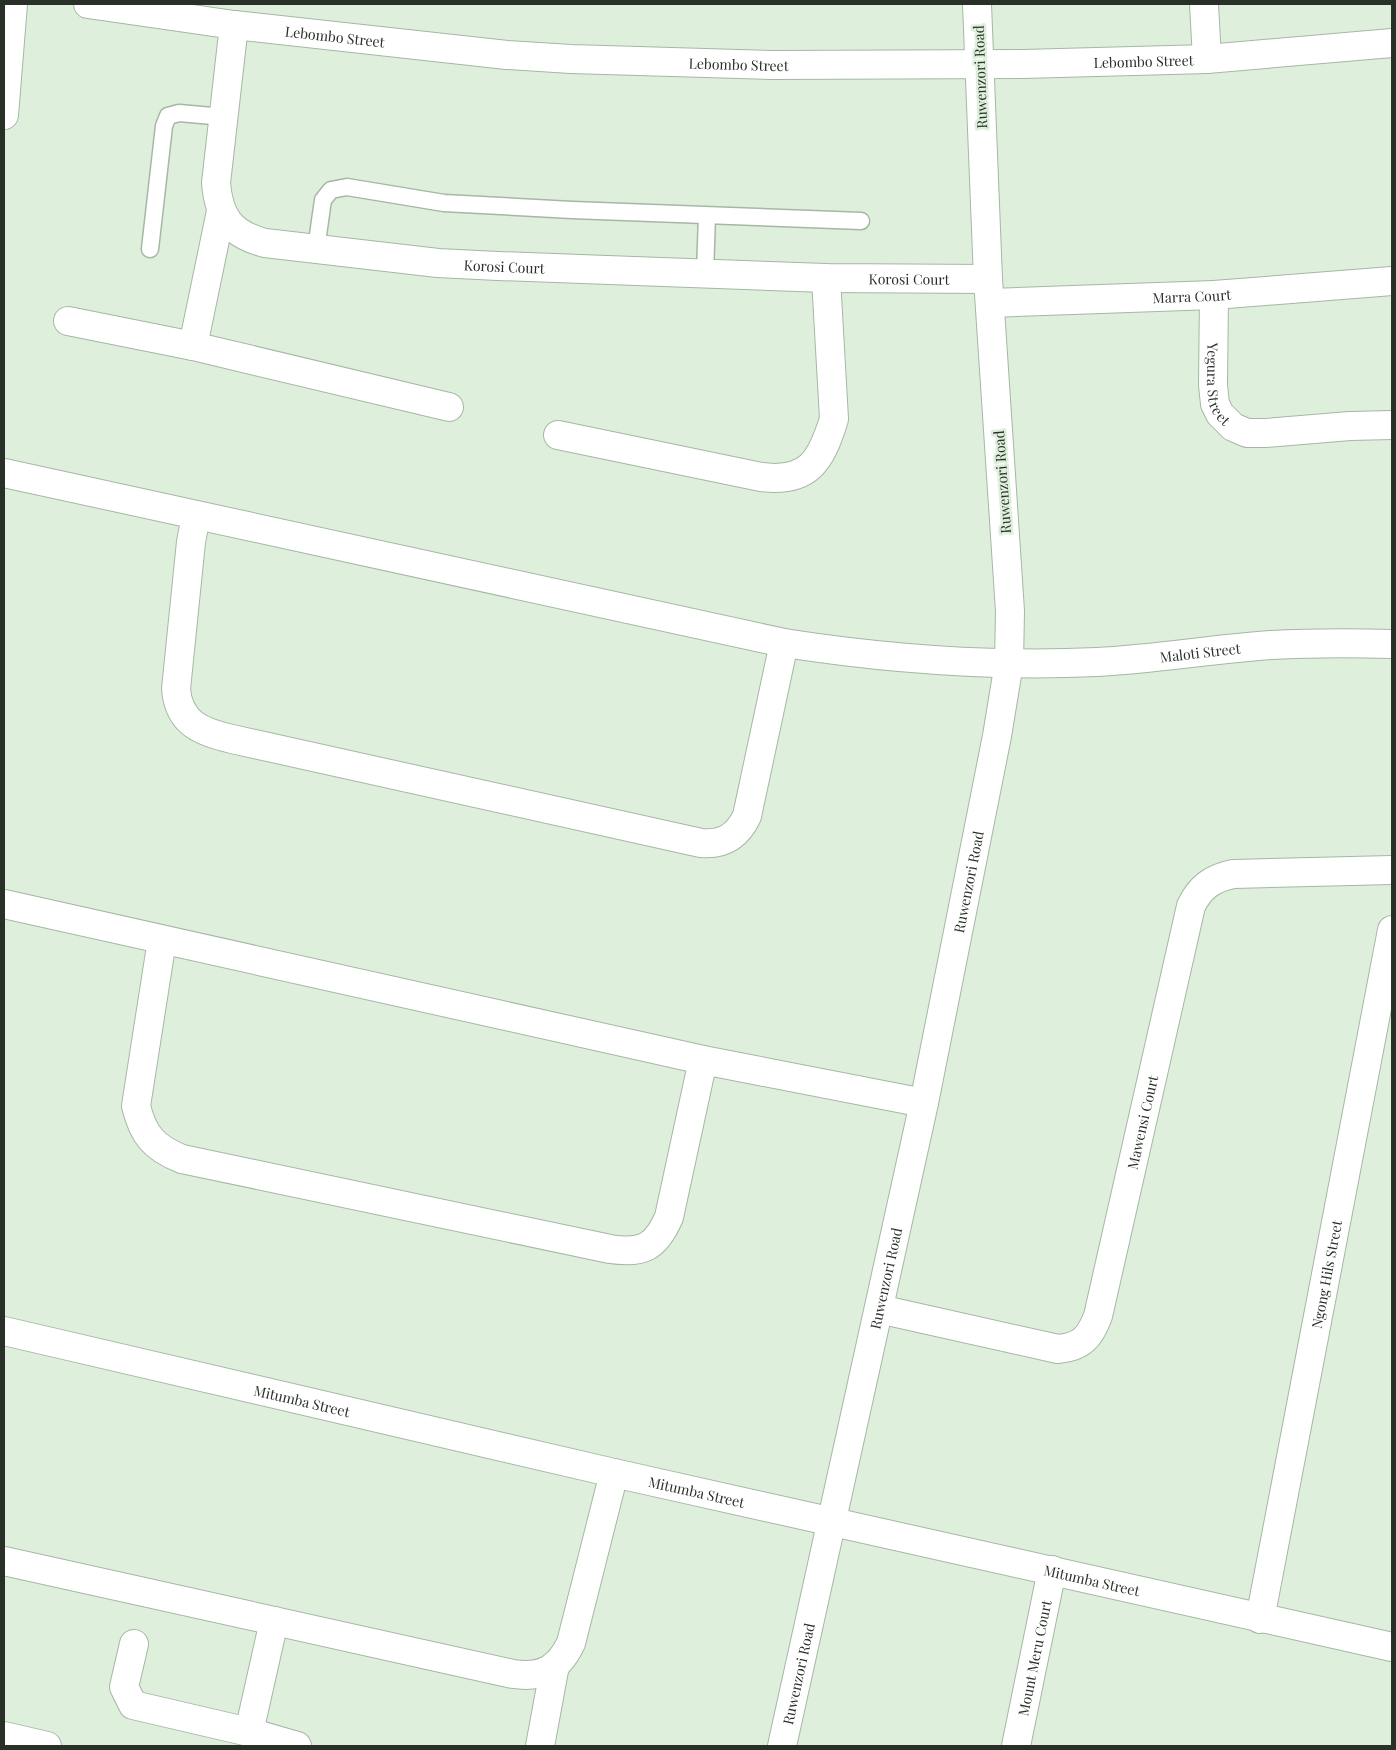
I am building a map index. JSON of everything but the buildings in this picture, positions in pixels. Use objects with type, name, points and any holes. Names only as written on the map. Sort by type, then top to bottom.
[{"type":"street","points":[[4,115],[13,4]]},
{"type":"street","name":"Lebombo Street","points":[[88,4],[234,25],[507,55],[571,59],[773,65],[1023,64],[1207,60],[1392,43]]},
{"type":"street","name":"Ruwenzori Road","points":[[782,1746],[924,1103],[997,736],[1008,662],[1010,612],[989,291],[977,4]]},
{"type":"street","points":[[1204,4],[1207,60]]},
{"type":"street","name":"Korosi Court","points":[[234,25],[216,183],[217,197],[227,221],[237,232],[250,239],[265,243],[438,263],[826,278],[989,291]]},
{"type":"street","points":[[193,346],[221,210]]},
{"type":"street","points":[[558,435],[761,478],[779,480],[794,476],[809,468],[819,458],[828,440],[834,419],[826,278]]},
{"type":"street","name":"Marra Court","points":[[989,291],[1214,295],[1392,281]]},
{"type":"street","name":"Yegura Street","points":[[1214,295],[1213,385],[1215,404],[1220,414],[1233,428],[1247,433],[1266,433],[1392,425]]},
{"type":"street","points":[[68,321],[193,346],[449,407]]},
{"type":"street","name":"Maloti Street","points":[[4,473],[784,644],[879,656],[946,662],[1097,662],[1270,646],[1337,642],[1392,644]]},
{"type":"street","points":[[196,516],[176,700],[180,709],[192,724],[201,730],[223,737],[701,843],[711,844],[727,840],[739,830],[747,816],[784,644]]},
{"type":"street","name":"Mawensi Court","points":[[879,1309],[1058,1349],[1073,1346],[1087,1338],[1092,1332],[1098,1316],[1191,906],[1200,890],[1217,878],[1233,874],[1392,870]]},
{"type":"street","points":[[4,904],[703,1060],[924,1103]]},
{"type":"street","name":"Ngong Hils Street","points":[[1260,1619],[1392,930]]},
{"type":"street","points":[[162,940],[136,1106],[142,1127],[149,1137],[163,1150],[182,1159],[610,1249],[635,1251],[653,1243],[664,1228],[669,1217],[703,1060]]},
{"type":"street","name":"Mitumba Street","points":[[4,1331],[614,1473],[1392,1647]]},
{"type":"street","points":[[4,1561],[513,1674],[524,1676],[540,1674],[555,1666],[566,1653],[571,1643],[614,1473]]},
{"type":"street","name":"Mount Meru Court","points":[[1016,1746],[1052,1570]]},
{"type":"street","points":[[249,1732],[274,1621]]},
{"type":"street","points":[[134,1644],[124,1687],[133,1705],[249,1732],[297,1746]]},
{"type":"street","points":[[540,1746],[555,1666]]},
{"type":"street","points":[[4,1736],[47,1746]]},
{"type":"lane","points":[[150,249],[164,126],[168,116],[179,113],[224,117]]},
{"type":"lane","points":[[316,249],[323,200],[331,190],[347,187],[444,203],[707,216],[861,221]]},
{"type":"lane","points":[[705,273],[707,216]]}]
